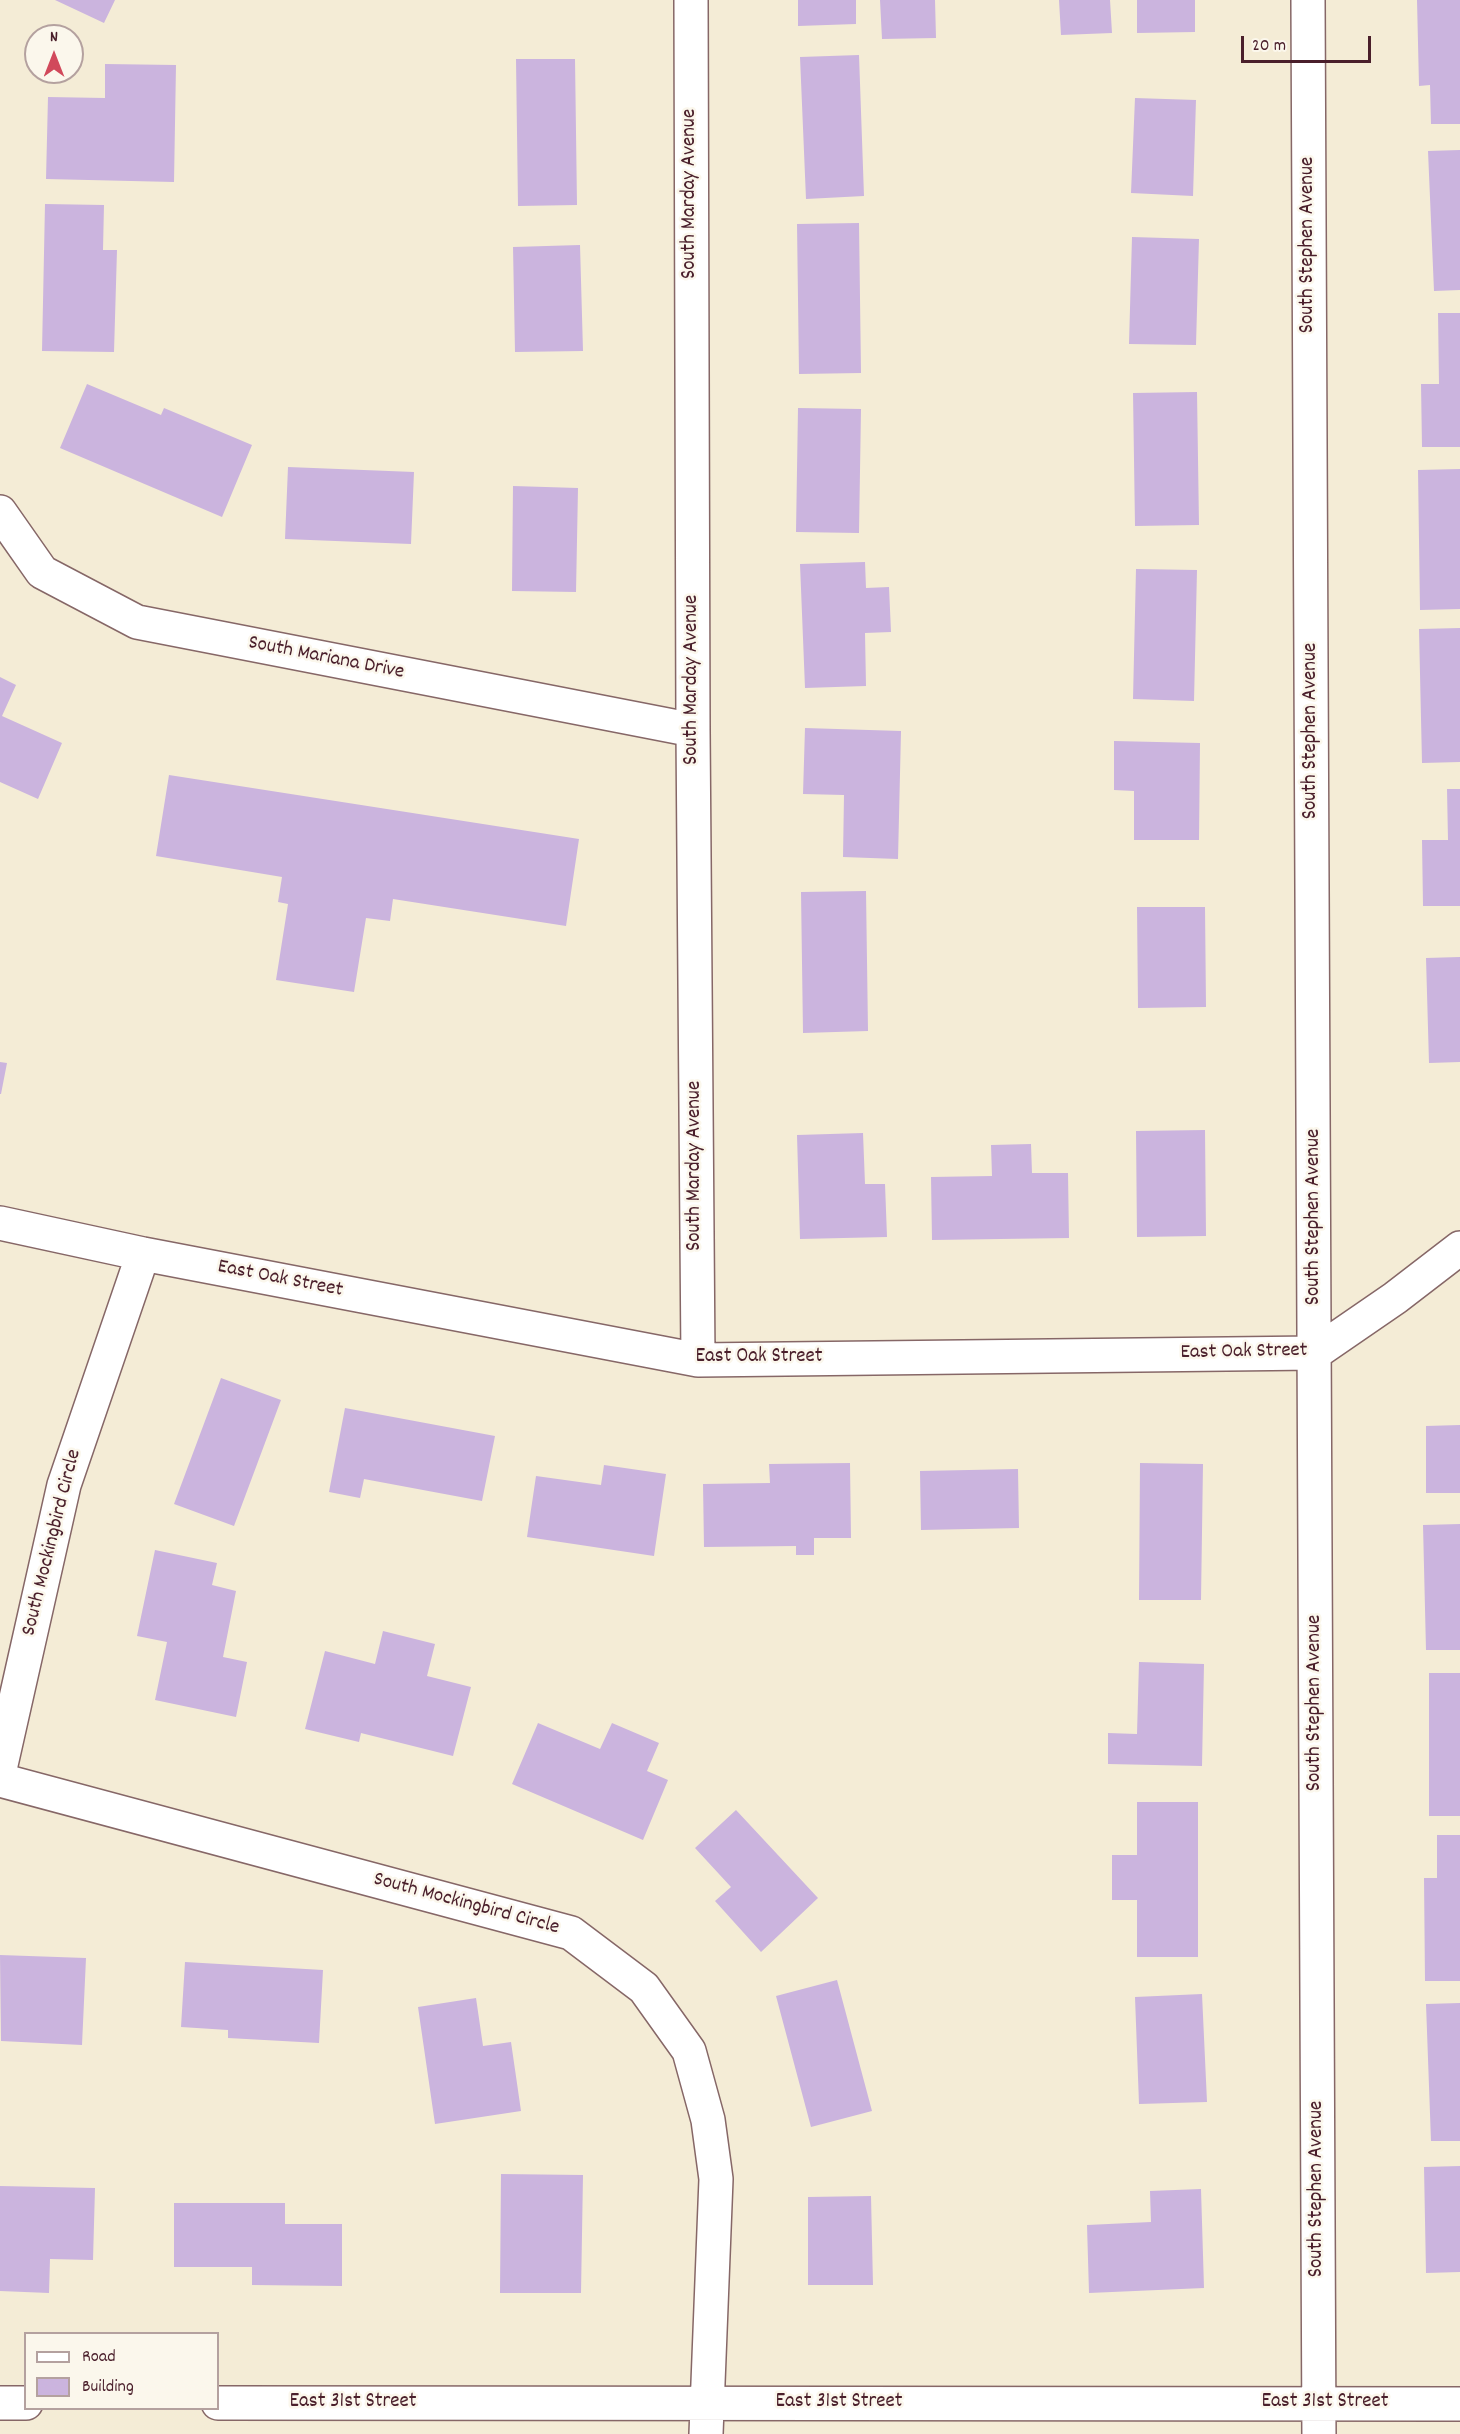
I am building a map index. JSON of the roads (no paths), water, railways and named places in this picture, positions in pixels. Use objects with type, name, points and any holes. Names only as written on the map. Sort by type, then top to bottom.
[{"type":"street","name":"South Marday Avenue","points":[[691,0],[698,1360]]},
{"type":"street","name":"South Stephen Avenue","points":[[1308,0],[1319,2418]]},
{"type":"street","name":"South Mariana Drive","points":[[0,512],[42,572],[137,622],[693,730]]},
{"type":"street","name":"East Oak Street","points":[[0,1223],[143,1254],[698,1360],[1315,1353],[1395,1298],[1460,1248]]},
{"type":"street","name":"South Mockingbird Circle","points":[[0,1769],[63,1485],[143,1254]]},
{"type":"street","name":"South Mockingbird Circle","points":[[0,1779],[571,1933],[644,1988],[689,2051],[708,2120],[716,2179],[706,2418]]},
{"type":"street","points":[[0,2403],[24,2403]]},
{"type":"street","name":"East 31st Street","points":[[219,2403],[706,2418],[1319,2418],[1460,2404]]}]
